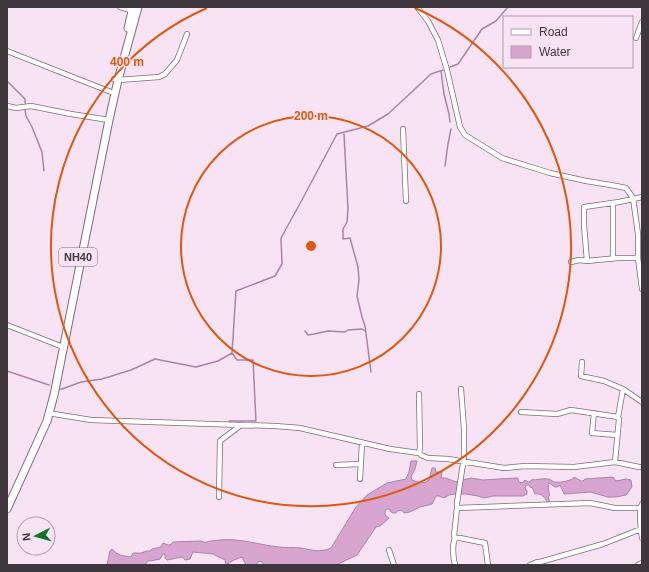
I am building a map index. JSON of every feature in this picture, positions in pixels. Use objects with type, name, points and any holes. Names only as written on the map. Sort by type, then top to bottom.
[{"type":"highway","name":"NH40","points":[[7,509],[47,421],[107,120],[135,9]]},
{"type":"highway","name":"NH40","points":[[107,120],[111,92],[116,80]]},
{"type":"highway","name":"NH40","points":[[7,501],[48,413]]},
{"type":"street","points":[[120,7],[135,9]]},
{"type":"street","points":[[417,7],[428,20],[438,40],[447,70],[460,127],[465,136],[502,158],[550,173],[626,188],[633,198],[638,234],[638,258],[642,289]]},
{"type":"street","points":[[636,38],[642,22]]},
{"type":"street","points":[[116,80],[159,77],[165,74],[177,60],[187,34]]},
{"type":"street","points":[[7,51],[111,92]]},
{"type":"street","points":[[7,106],[16,108],[31,106],[107,120]]},
{"type":"street","points":[[403,129],[406,201]]},
{"type":"street","points":[[587,261],[584,207],[642,197]]},
{"type":"street","points":[[613,203],[613,258]]},
{"type":"street","points":[[571,262],[579,260],[587,261],[613,258],[638,258]]},
{"type":"street","points":[[7,324],[61,347]]},
{"type":"street","points":[[582,362],[581,376],[604,381],[623,389],[642,402]]},
{"type":"street","points":[[455,565],[454,536],[462,462],[464,457],[464,429],[461,389]]},
{"type":"street","points":[[615,462],[618,417],[623,389]]},
{"type":"street","points":[[419,394],[419,453]]},
{"type":"street","points":[[521,412],[557,414],[571,410],[618,417]]},
{"type":"street","points":[[48,413],[91,420],[300,428],[390,449],[419,453],[420,455],[428,458],[448,459],[504,468],[526,466],[574,467],[615,462],[639,467],[642,466]]},
{"type":"street","points":[[594,413],[592,433],[617,435]]},
{"type":"street","points":[[219,497],[220,441],[241,425]]},
{"type":"street","points":[[360,478],[362,442]]},
{"type":"street","points":[[336,465],[360,464]]},
{"type":"street","points":[[457,508],[590,503],[615,508],[641,506],[642,538]]},
{"type":"street","points":[[530,565],[603,544],[641,529]]},
{"type":"street","points":[[455,538],[485,543],[488,565]]},
{"type":"street","points":[[389,550],[394,565]]},
{"type":"street","points":[[638,565],[642,563]]},
{"type":"water","points":[[411,461],[417,461],[411,477],[412,480],[424,483],[429,480],[432,468],[435,468],[436,472],[442,472],[441,478],[446,478],[456,482],[471,478],[483,480],[518,478],[519,482],[522,483],[525,480],[528,482],[531,480],[550,479],[554,482],[564,482],[574,477],[583,481],[585,479],[613,477],[616,481],[626,479],[631,480],[632,487],[626,495],[608,497],[590,492],[564,494],[560,485],[555,487],[549,483],[550,495],[548,497],[550,502],[548,503],[544,497],[535,494],[532,487],[531,488],[529,485],[526,485],[525,488],[527,494],[523,496],[493,496],[484,498],[466,494],[454,494],[444,498],[436,496],[432,504],[420,507],[410,512],[404,513],[402,510],[393,513],[390,509],[387,509],[385,511],[385,515],[389,518],[380,526],[376,527],[357,555],[336,565],[264,565],[259,561],[256,565],[246,565],[242,557],[226,565],[225,560],[213,554],[193,552],[190,559],[185,560],[182,557],[167,560],[165,558],[165,554],[163,554],[160,559],[149,560],[145,565],[107,565],[110,551],[112,549],[120,555],[131,557],[133,553],[150,551],[161,547],[163,543],[170,545],[173,542],[202,541],[205,543],[209,541],[235,540],[316,551],[327,550],[331,548],[356,507],[367,495],[387,483],[406,479]]},
{"type":"waterway","points":[[450,67],[458,64],[482,29],[496,21],[508,7]]},
{"type":"waterway","points":[[60,389],[81,382],[102,379],[131,370],[155,359],[196,367],[218,361],[232,353],[236,291],[275,276],[282,264],[281,238],[337,134],[368,126],[388,114],[431,74],[443,70]]},
{"type":"waterway","points":[[441,71],[450,122]]},
{"type":"waterway","points":[[7,81],[25,99],[25,103]]},
{"type":"waterway","points":[[25,110],[26,116],[42,152],[44,171]]},
{"type":"waterway","points":[[445,166],[451,129]]},
{"type":"waterway","points":[[344,134],[348,209],[347,222],[343,229],[343,239],[350,238],[358,267],[359,280],[357,296],[365,326],[371,372]]},
{"type":"waterway","points":[[305,331],[308,335],[328,331],[345,332],[348,330],[362,329],[365,331]]},
{"type":"waterway","points":[[229,421],[256,421],[253,360],[237,360],[232,353]]},
{"type":"waterway","points":[[7,371],[49,385]]}]
